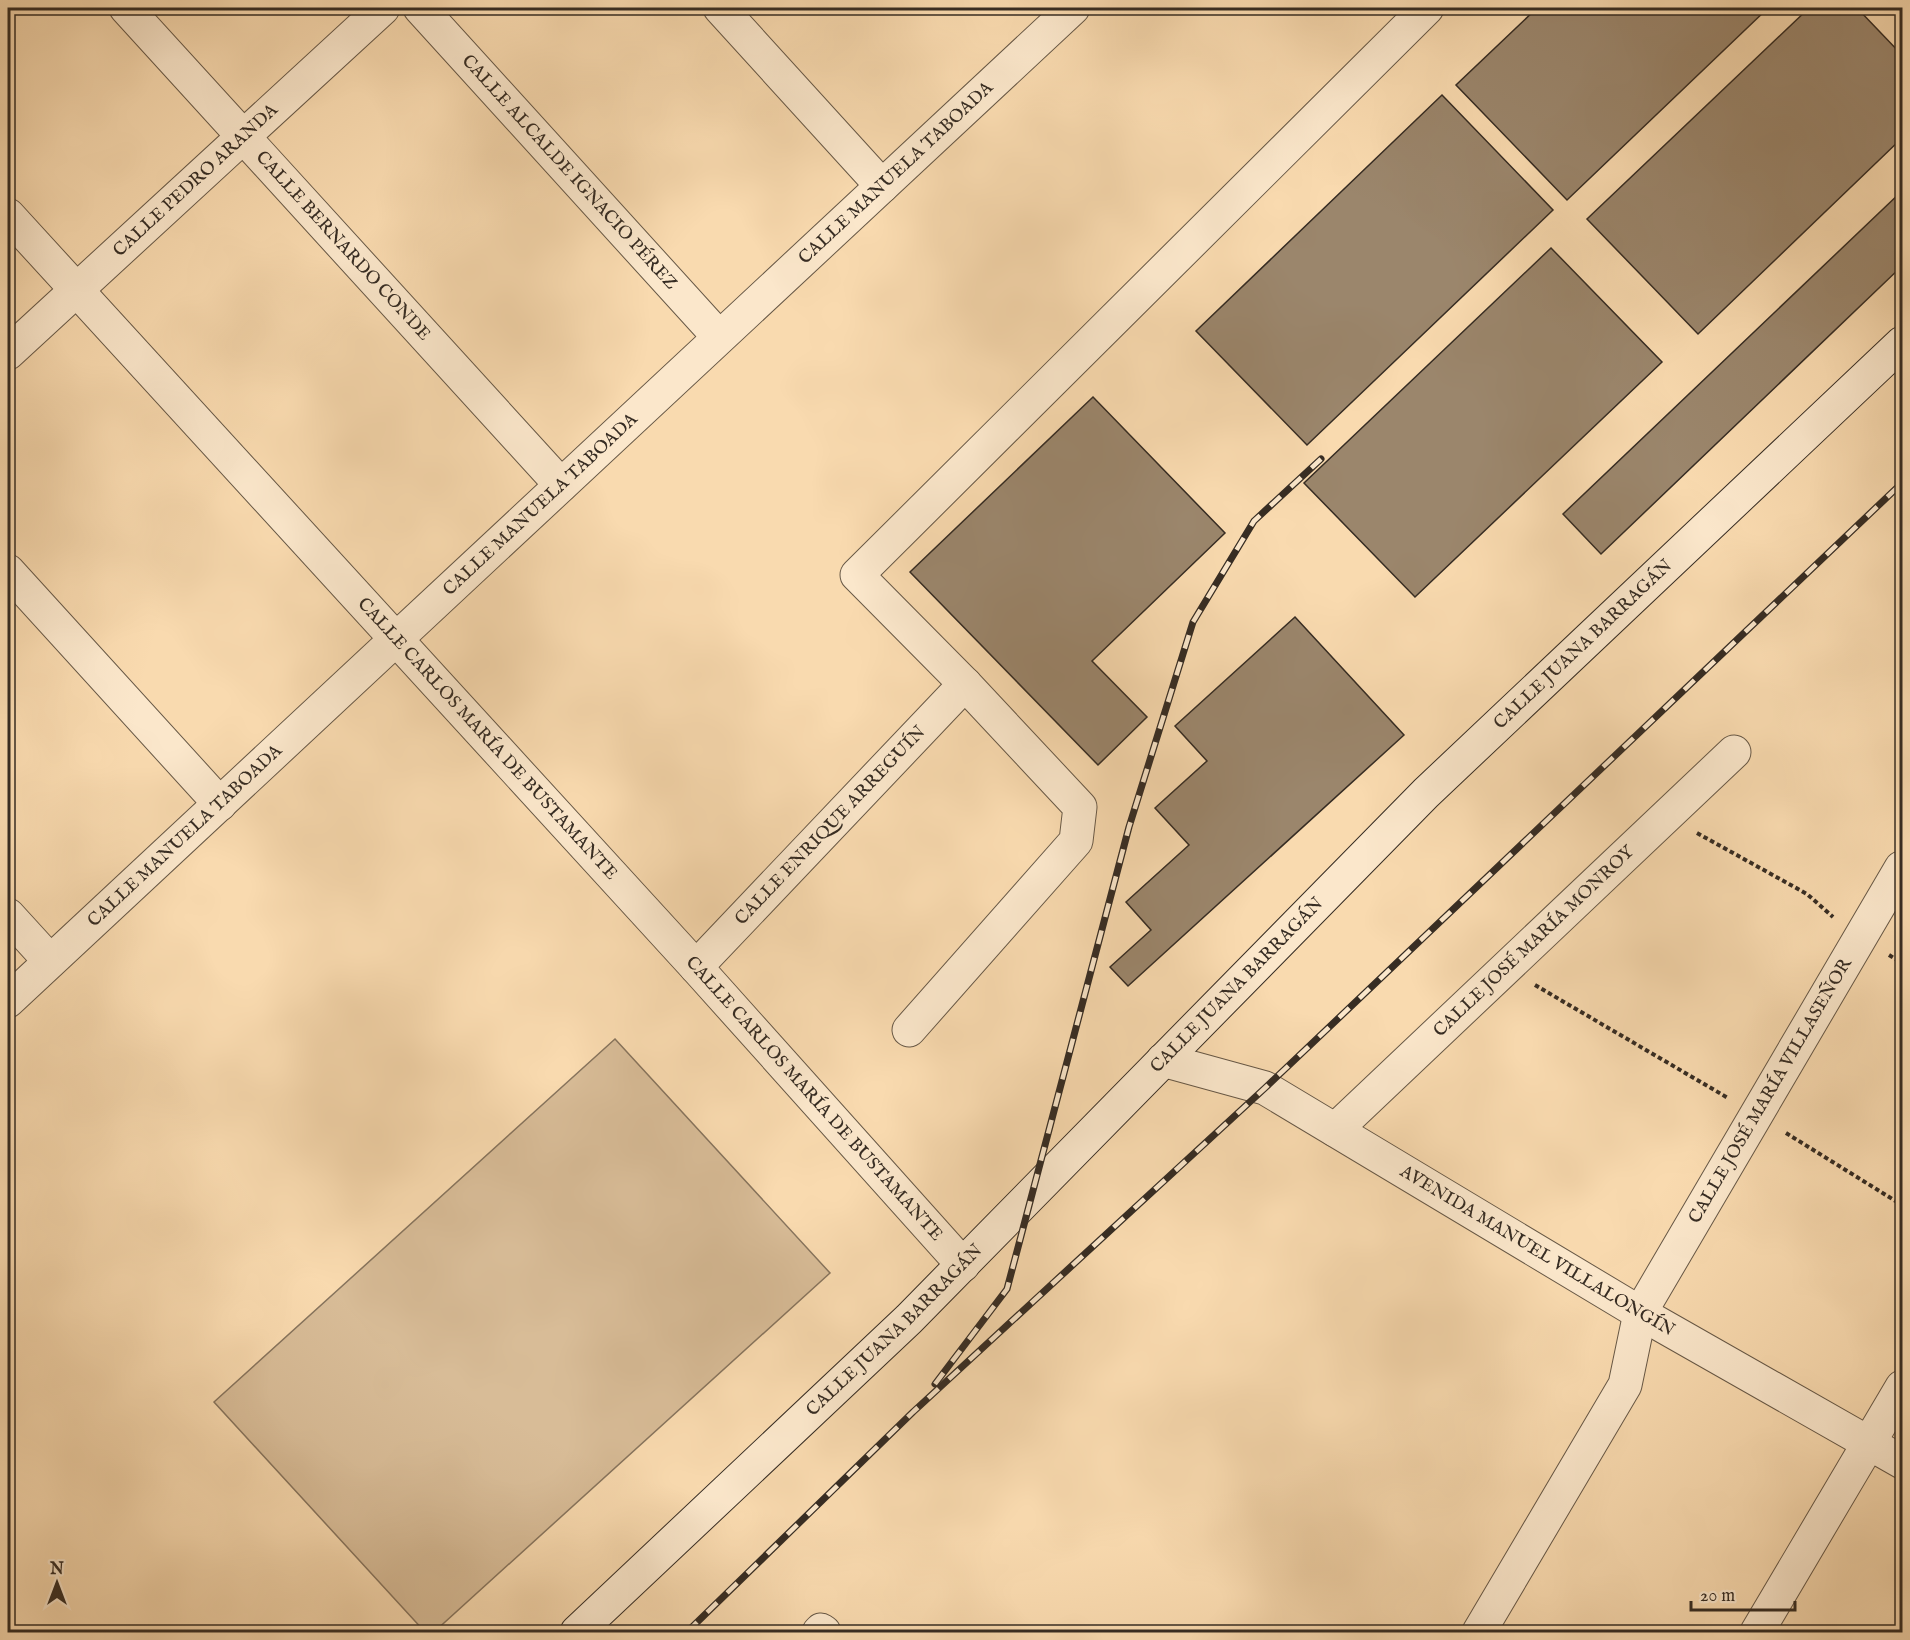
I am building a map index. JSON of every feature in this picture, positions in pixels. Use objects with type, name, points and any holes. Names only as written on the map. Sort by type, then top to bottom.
[{"type":"street","name":"CALLE BERNARDO CONDE","points":[[126,8],[561,485]]},
{"type":"street","name":"CALLE PEDRO ARANDA","points":[[8,353],[383,8]]},
{"type":"street","name":"CALLE ALCALDE IGNACIO PÉREZ","points":[[420,8],[719,337]]},
{"type":"street","points":[[720,8],[882,186]]},
{"type":"street","name":"CALLE MANUELA TABOADA","points":[[8,1000],[1073,8]]},
{"type":"street","points":[[909,1030],[1076,842],[1080,807],[965,684],[857,575],[1427,8]]},
{"type":"street","name":"CALLE CARLOS MARÍA DE BUSTAMANTE","points":[[8,215],[696,967],[963,1265]]},
{"type":"street","name":"CALLE JUANA BARRAGÁN","points":[[577,1632],[901,1327],[1426,793],[1902,343]]},
{"type":"street","points":[[8,571],[220,804]]},
{"type":"street","name":"CALLE ENRIQUE ARREGUÍN","points":[[696,967],[965,684]]},
{"type":"street","name":"CALLE JOSÉ MARÍA MONROY","points":[[1335,1130],[1734,752]]},
{"type":"street","name":"CALLE JOSÉ MARÍA VILLASEÑOR","points":[[1479,1632],[1625,1385],[1640,1313],[1901,868]]},
{"type":"street","points":[[8,915],[50,961]]},
{"type":"street","name":"AVENIDA MANUEL VILLALONGÍN","points":[[1163,1060],[1265,1088],[1640,1313],[1902,1462]]},
{"type":"street","points":[[1757,1632],[1902,1387]]},
{"type":"path","points":[[1668,816],[1807,894],[1858,938],[1902,963]]},
{"type":"path","points":[[1505,968],[1755,1114],[1902,1205]]},
{"type":"shaded area","points":[[615,1039],[830,1273],[434,1632],[425,1632],[214,1402]]},
{"type":"building","points":[[1537,8],[1768,8],[1567,200],[1456,85]]},
{"type":"building","points":[[1809,8],[1857,8],[1902,55],[1902,138],[1698,334],[1587,219]]},
{"type":"building","points":[[1442,95],[1553,210],[1307,445],[1196,331]]},
{"type":"building","points":[[1902,191],[1902,266],[1601,554],[1563,514]]},
{"type":"building","points":[[1551,248],[1662,362],[1415,597],[1304,483]]},
{"type":"building","points":[[1093,397],[1225,533],[1092,661],[1147,717],[1098,765],[910,572]]},
{"type":"building","points":[[1295,617],[1404,735],[1128,986],[1110,967],[1151,930],[1126,902],[1189,845],[1155,808],[1207,761],[1175,726]]},
{"type":"railway","points":[[935,1384],[1007,1289],[1129,827],[1193,622],[1254,521],[1321,459]]},
{"type":"railway","points":[[687,1632],[913,1412],[1265,1088],[1902,483]]}]
